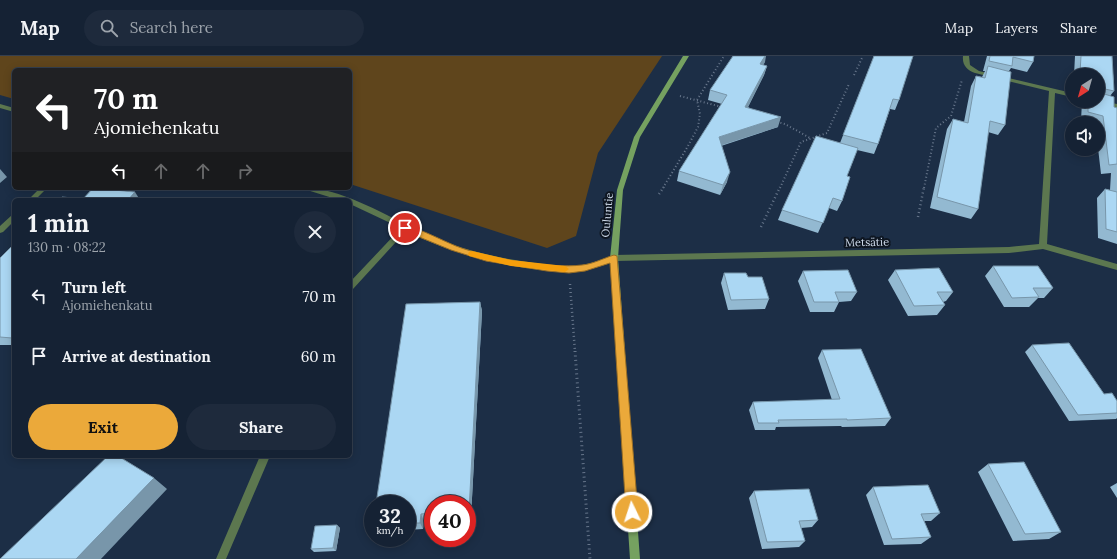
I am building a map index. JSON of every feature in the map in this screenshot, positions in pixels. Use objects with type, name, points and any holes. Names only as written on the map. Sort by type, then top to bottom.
[{"type":"street","name":"Ouluntie","points":[[636,559],[614,258],[620,190],[637,138],[686,56]]},
{"type":"street","points":[[966,56],[965,61],[969,68],[994,77],[1065,94]]},
{"type":"street","points":[[1043,246],[1052,91]]},
{"type":"street","points":[[1105,103],[1117,106]]},
{"type":"street","points":[[0,106],[12,109]]},
{"type":"street","points":[[33,198],[42,190]]},
{"type":"street","points":[[315,190],[341,198]]},
{"type":"street","points":[[352,202],[375,211],[405,228],[435,241],[486,258],[547,268],[569,269],[597,265],[614,258]]},
{"type":"street","points":[[0,230],[12,218]]},
{"type":"street","points":[[352,285],[405,228]]},
{"type":"street","name":"Metsätie","points":[[614,258],[1010,250],[1043,246],[1117,267]]},
{"type":"street","points":[[221,559],[264,458]]},
{"type":"path","points":[[659,194],[694,134],[700,120],[700,110],[697,100],[724,56]]},
{"type":"path","points":[[854,75],[863,56]]},
{"type":"path","points":[[918,217],[936,128],[951,116],[965,71],[969,68]]},
{"type":"path","points":[[760,227],[801,142],[827,133],[849,84]]},
{"type":"path","points":[[664,92],[726,108]]},
{"type":"path","points":[[771,120],[785,124],[810,139]]},
{"type":"path","points":[[569,269],[590,559]]},
{"type":"shaded area","points":[[0,56],[662,56],[598,153],[576,236],[547,248],[352,185],[352,68],[12,68],[12,98],[0,95]]},
{"type":"building","points":[[733,56],[765,56],[760,64],[767,66],[745,107],[781,117],[719,137],[730,172],[723,185],[679,171],[727,95],[710,90]]},
{"type":"building","points":[[874,56],[913,56],[899,100],[893,99],[878,144],[843,135]]},
{"type":"building","points":[[990,56],[1034,56],[1033,62],[1013,57],[1012,66],[989,61]]},
{"type":"building","points":[[1081,56],[1112,56],[1114,91],[1105,89],[1105,68],[1080,68]]},
{"type":"building","points":[[988,66],[1011,72],[1005,125],[990,121],[978,209],[937,197],[953,119],[968,123],[976,76],[985,78]]},
{"type":"building","points":[[1105,94],[1114,97],[1114,107],[1117,108],[1117,164],[1109,165],[1105,132],[1105,116],[1088,112],[1088,108],[1105,108]]},
{"type":"building","points":[[816,136],[858,148],[847,176],[850,177],[842,201],[833,198],[823,223],[782,210]]},
{"type":"building","points":[[1105,189],[1117,192],[1117,232],[1106,229]]},
{"type":"building","points":[[91,190],[135,192],[130,198],[84,198]]},
{"type":"building","points":[[12,246],[12,338],[0,337],[0,258]]},
{"type":"building","points":[[993,266],[1038,266],[1053,288],[1033,288],[1039,297],[1012,298]]},
{"type":"building","points":[[939,268],[953,292],[937,292],[945,305],[914,306],[895,270]]},
{"type":"building","points":[[848,270],[857,292],[835,292],[839,302],[814,302],[803,271]]},
{"type":"building","points":[[724,273],[746,273],[748,277],[762,277],[769,299],[731,300]]},
{"type":"building","points":[[480,302],[470,495],[424,495],[424,514],[421,514],[420,523],[416,523],[416,495],[377,495],[406,304]]},
{"type":"building","points":[[1069,343],[1104,394],[1112,393],[1117,401],[1117,413],[1078,415],[1032,345]]},
{"type":"building","points":[[861,349],[891,418],[847,420],[778,420],[779,423],[758,423],[753,402],[840,399],[822,350]]},
{"type":"building","points":[[106,458],[121,458],[154,478],[76,559],[0,559]]},
{"type":"building","points":[[1024,462],[1061,532],[1025,534],[988,464]]},
{"type":"building","points":[[928,485],[940,513],[921,514],[931,537],[892,539],[873,487]]},
{"type":"building","points":[[809,489],[818,520],[799,521],[805,541],[767,542],[754,491]]},
{"type":"building","points":[[337,525],[333,548],[311,549],[315,526]]},
{"type":"slow traffic","points":[[472,254],[511,263],[565,269]]},
{"type":"route","points":[[405,228],[428,239],[454,248],[486,258],[511,263],[547,268],[569,269],[585,268],[614,258],[632,512]]}]
